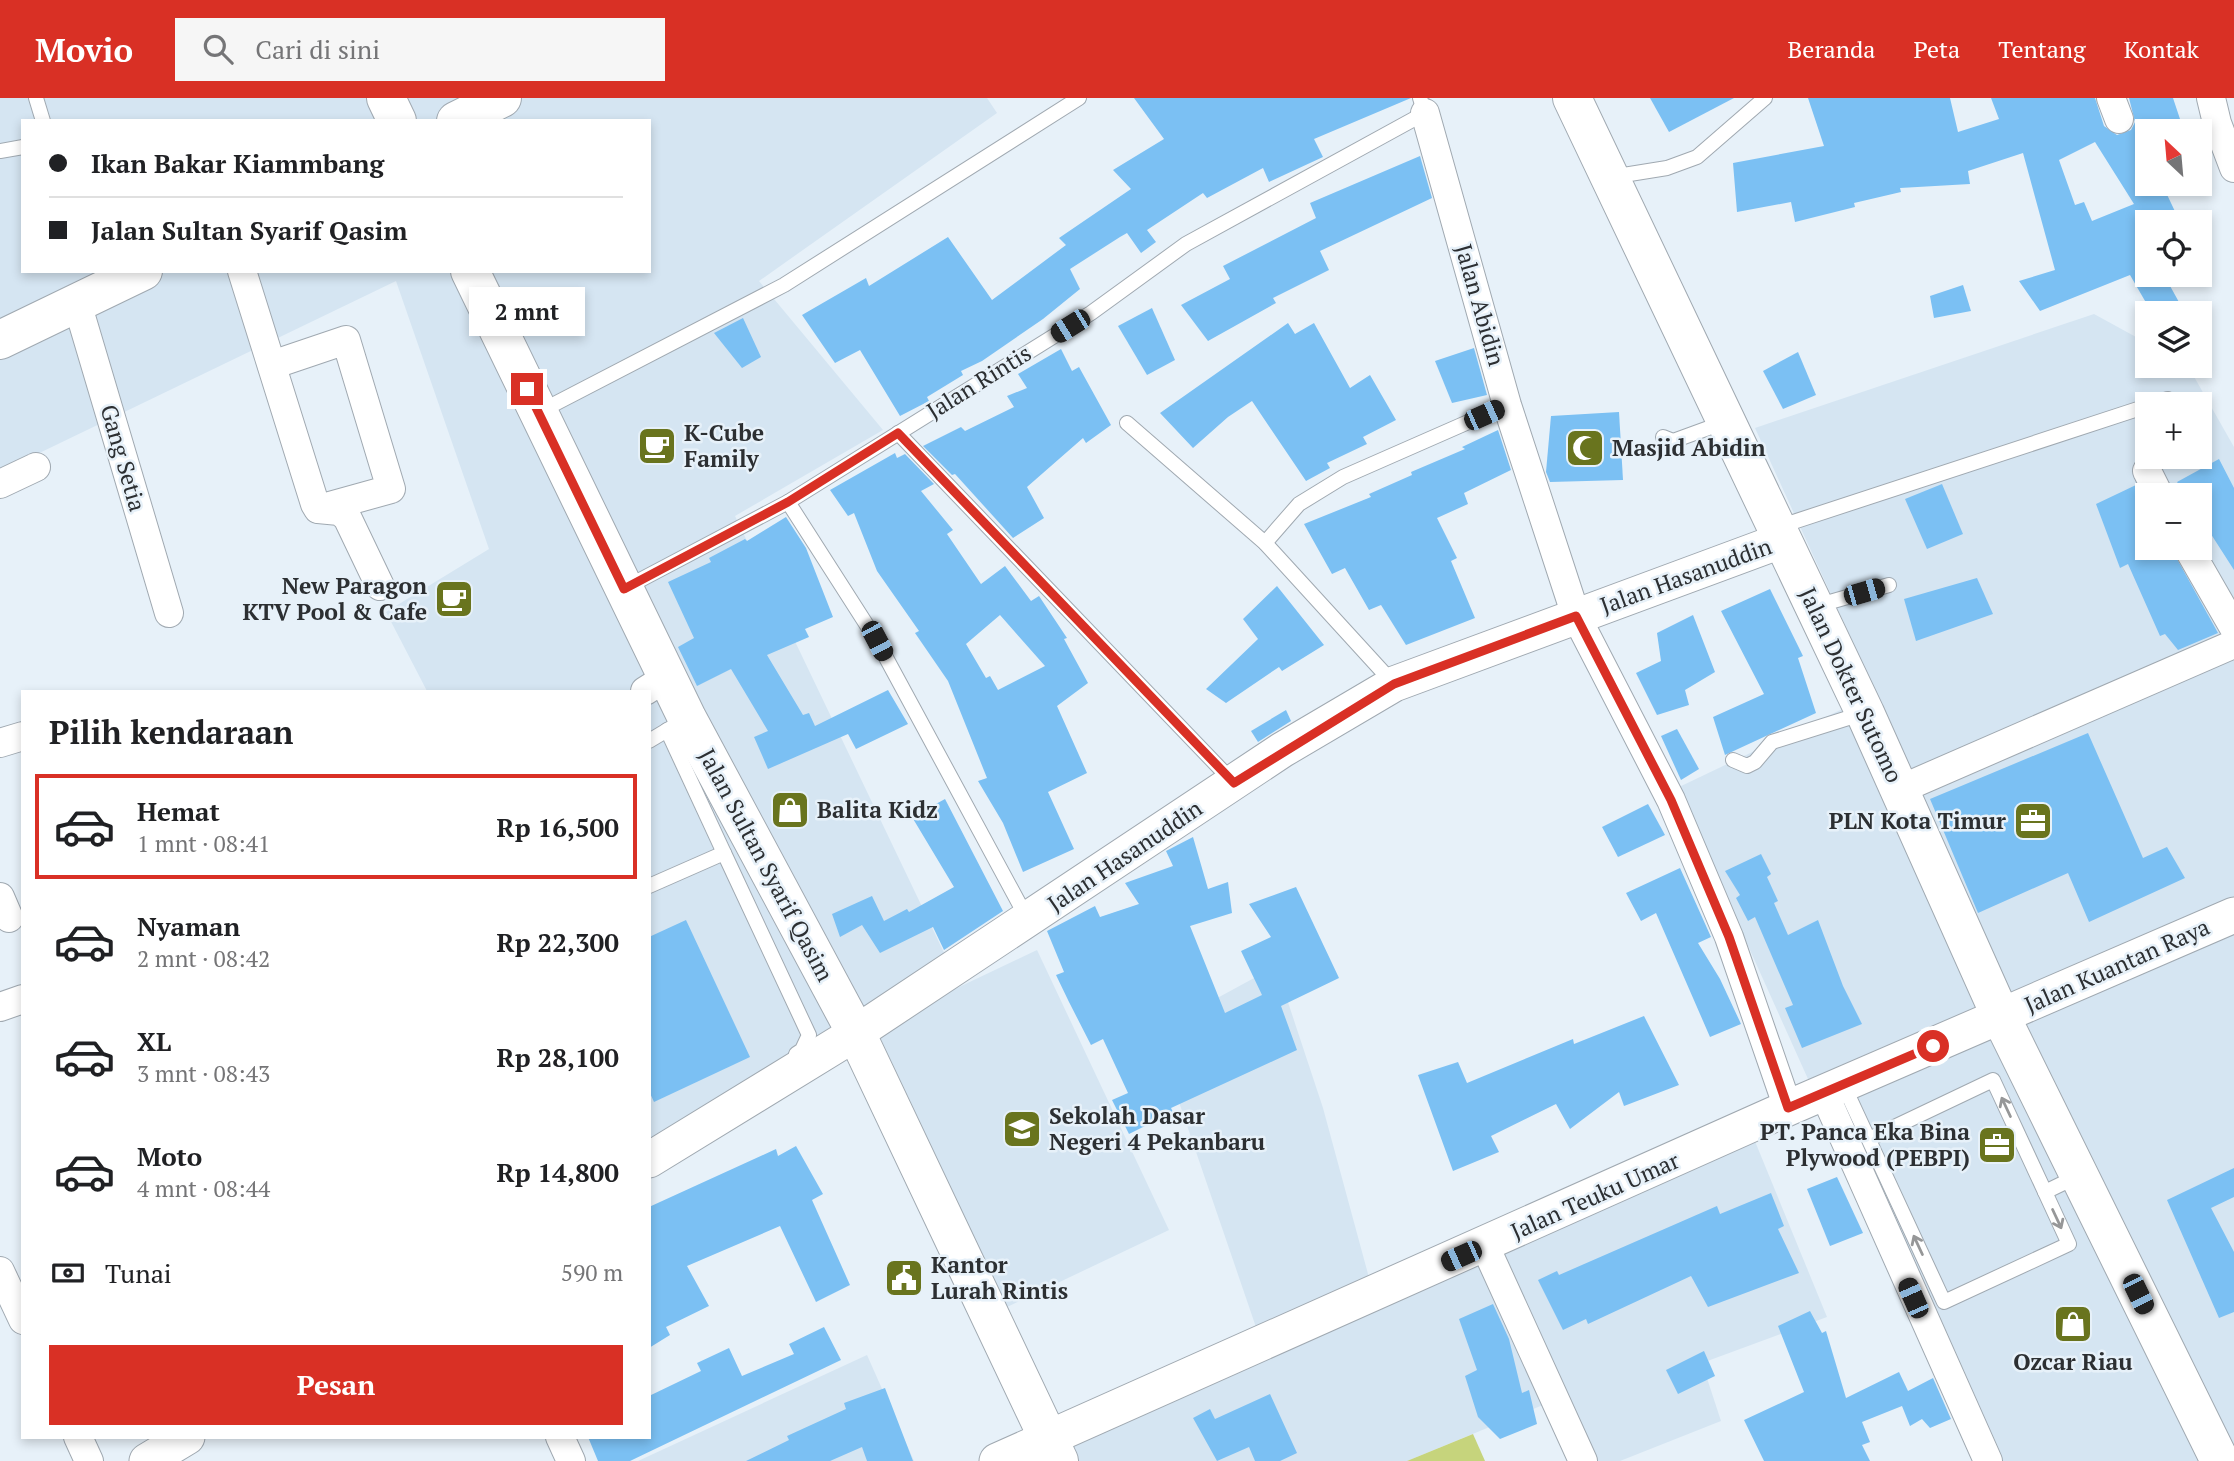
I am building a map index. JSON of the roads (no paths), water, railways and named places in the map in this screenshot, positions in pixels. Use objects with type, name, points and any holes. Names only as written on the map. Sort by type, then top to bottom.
[{"type":"main road","points":[[386,98],[396,119]]},
{"type":"main road","points":[[460,119],[502,98]]},
{"type":"main road","name":"Jalan Dokter Sutomo","points":[[1572,98],[1901,789],[2001,1017],[2220,1461]]},
{"type":"main road","name":"Jalan Sultan Syarif Qasim","points":[[471,273],[624,589],[656,684],[856,1033],[1053,1449]]},
{"type":"main road","points":[[0,340],[78,303],[122,276]]},
{"type":"street","points":[[2211,98],[2217,123],[2234,168]]},
{"type":"street","name":"Jalan Abidin","points":[[1422,105],[1507,405],[1576,616],[1671,800],[1729,937],[1788,1108]]},
{"type":"street","points":[[243,273],[318,509]]},
{"type":"street","name":"Gang Setia","points":[[78,303],[169,613]]},
{"type":"street","points":[[271,365],[346,340],[391,489],[318,509]]},
{"type":"street","points":[[0,484],[36,467]]},
{"type":"street","points":[[318,509],[339,511],[347,517],[380,586]]},
{"type":"street","name":"Jalan Hasanuddin","points":[[651,1159],[856,1033],[1234,783],[1394,684],[1576,616],[1779,534]]},
{"type":"street","points":[[2195,560],[2234,628]]},
{"type":"street","points":[[1901,789],[2234,644]]},
{"type":"street","points":[[0,743],[21,737]]},
{"type":"street","name":"Jalan Kuantan Raya","points":[[2001,1017],[2234,915]]},
{"type":"street","points":[[0,1007],[21,1000]]},
{"type":"street","name":"Jalan Teuku Umar","points":[[998,1461],[1053,1449],[1485,1246],[1833,1088],[2001,1017]]},
{"type":"street","points":[[1833,1088],[1988,1461]]},
{"type":"street","points":[[1485,1246],[1583,1461]]},
{"type":"street","points":[[0,1271],[21,1316]]},
{"type":"street","points":[[79,1439],[89,1461]]},
{"type":"street","points":[[147,1461],[184,1439]]},
{"type":"street","points":[[561,1439],[571,1461]]},
{"type":"lane","points":[[36,98],[42,119]]},
{"type":"lane","points":[[538,412],[784,285],[1079,98]]},
{"type":"lane","points":[[1609,177],[1667,168],[1697,157],[1765,98]]},
{"type":"lane","name":"Jalan Rintis","points":[[624,589],[788,502],[1091,313],[1186,244],[1422,105]]},
{"type":"lane","points":[[0,151],[21,146]]},
{"type":"lane","points":[[1265,543],[1299,504],[1343,477],[1507,405]]},
{"type":"lane","points":[[1779,534],[2135,410]]},
{"type":"lane","points":[[1663,437],[1673,441],[1726,422]]},
{"type":"lane","points":[[1127,423],[1265,543],[1394,684]]},
{"type":"lane","points":[[898,433],[1234,783]]},
{"type":"lane","points":[[788,502],[877,641],[1028,921]]},
{"type":"lane","points":[[1815,606],[1889,585]]},
{"type":"lane","points":[[1733,760],[1747,766],[1755,762],[1772,742],[1865,713]]},
{"type":"lane","points":[[651,740],[677,724],[724,853],[809,1035],[802,1050],[733,1090]]},
{"type":"lane","points":[[651,885],[724,853]]},
{"type":"lane","points":[[1833,1088],[1869,1139],[1944,1302],[2069,1244],[1993,1080],[1869,1139]]},
{"type":"lane","points":[[2045,1192],[2079,1175]]},
{"type":"place","name":"K-Cube Family","points":[[657,446]]},
{"type":"place","name":"Masjid Abidin","points":[[1585,448]]},
{"type":"place","name":"New Paragon KTV Pool & Cafe","points":[[454,599]]},
{"type":"place","name":"Balita Kidz","points":[[790,810]]},
{"type":"place","name":"PLN Kota Timur","points":[[2033,821]]},
{"type":"place","name":"Sekolah Dasar Negeri 4 Pekanbaru","points":[[1022,1129]]},
{"type":"place","name":"PT. Panca Eka Bina Plywood (PEBPI)","points":[[1997,1145]]},
{"type":"place","name":"Kantor Lurah Rintis","points":[[904,1278]]},
{"type":"place","name":"Ozcar Riau","points":[[2073,1324]]}]
